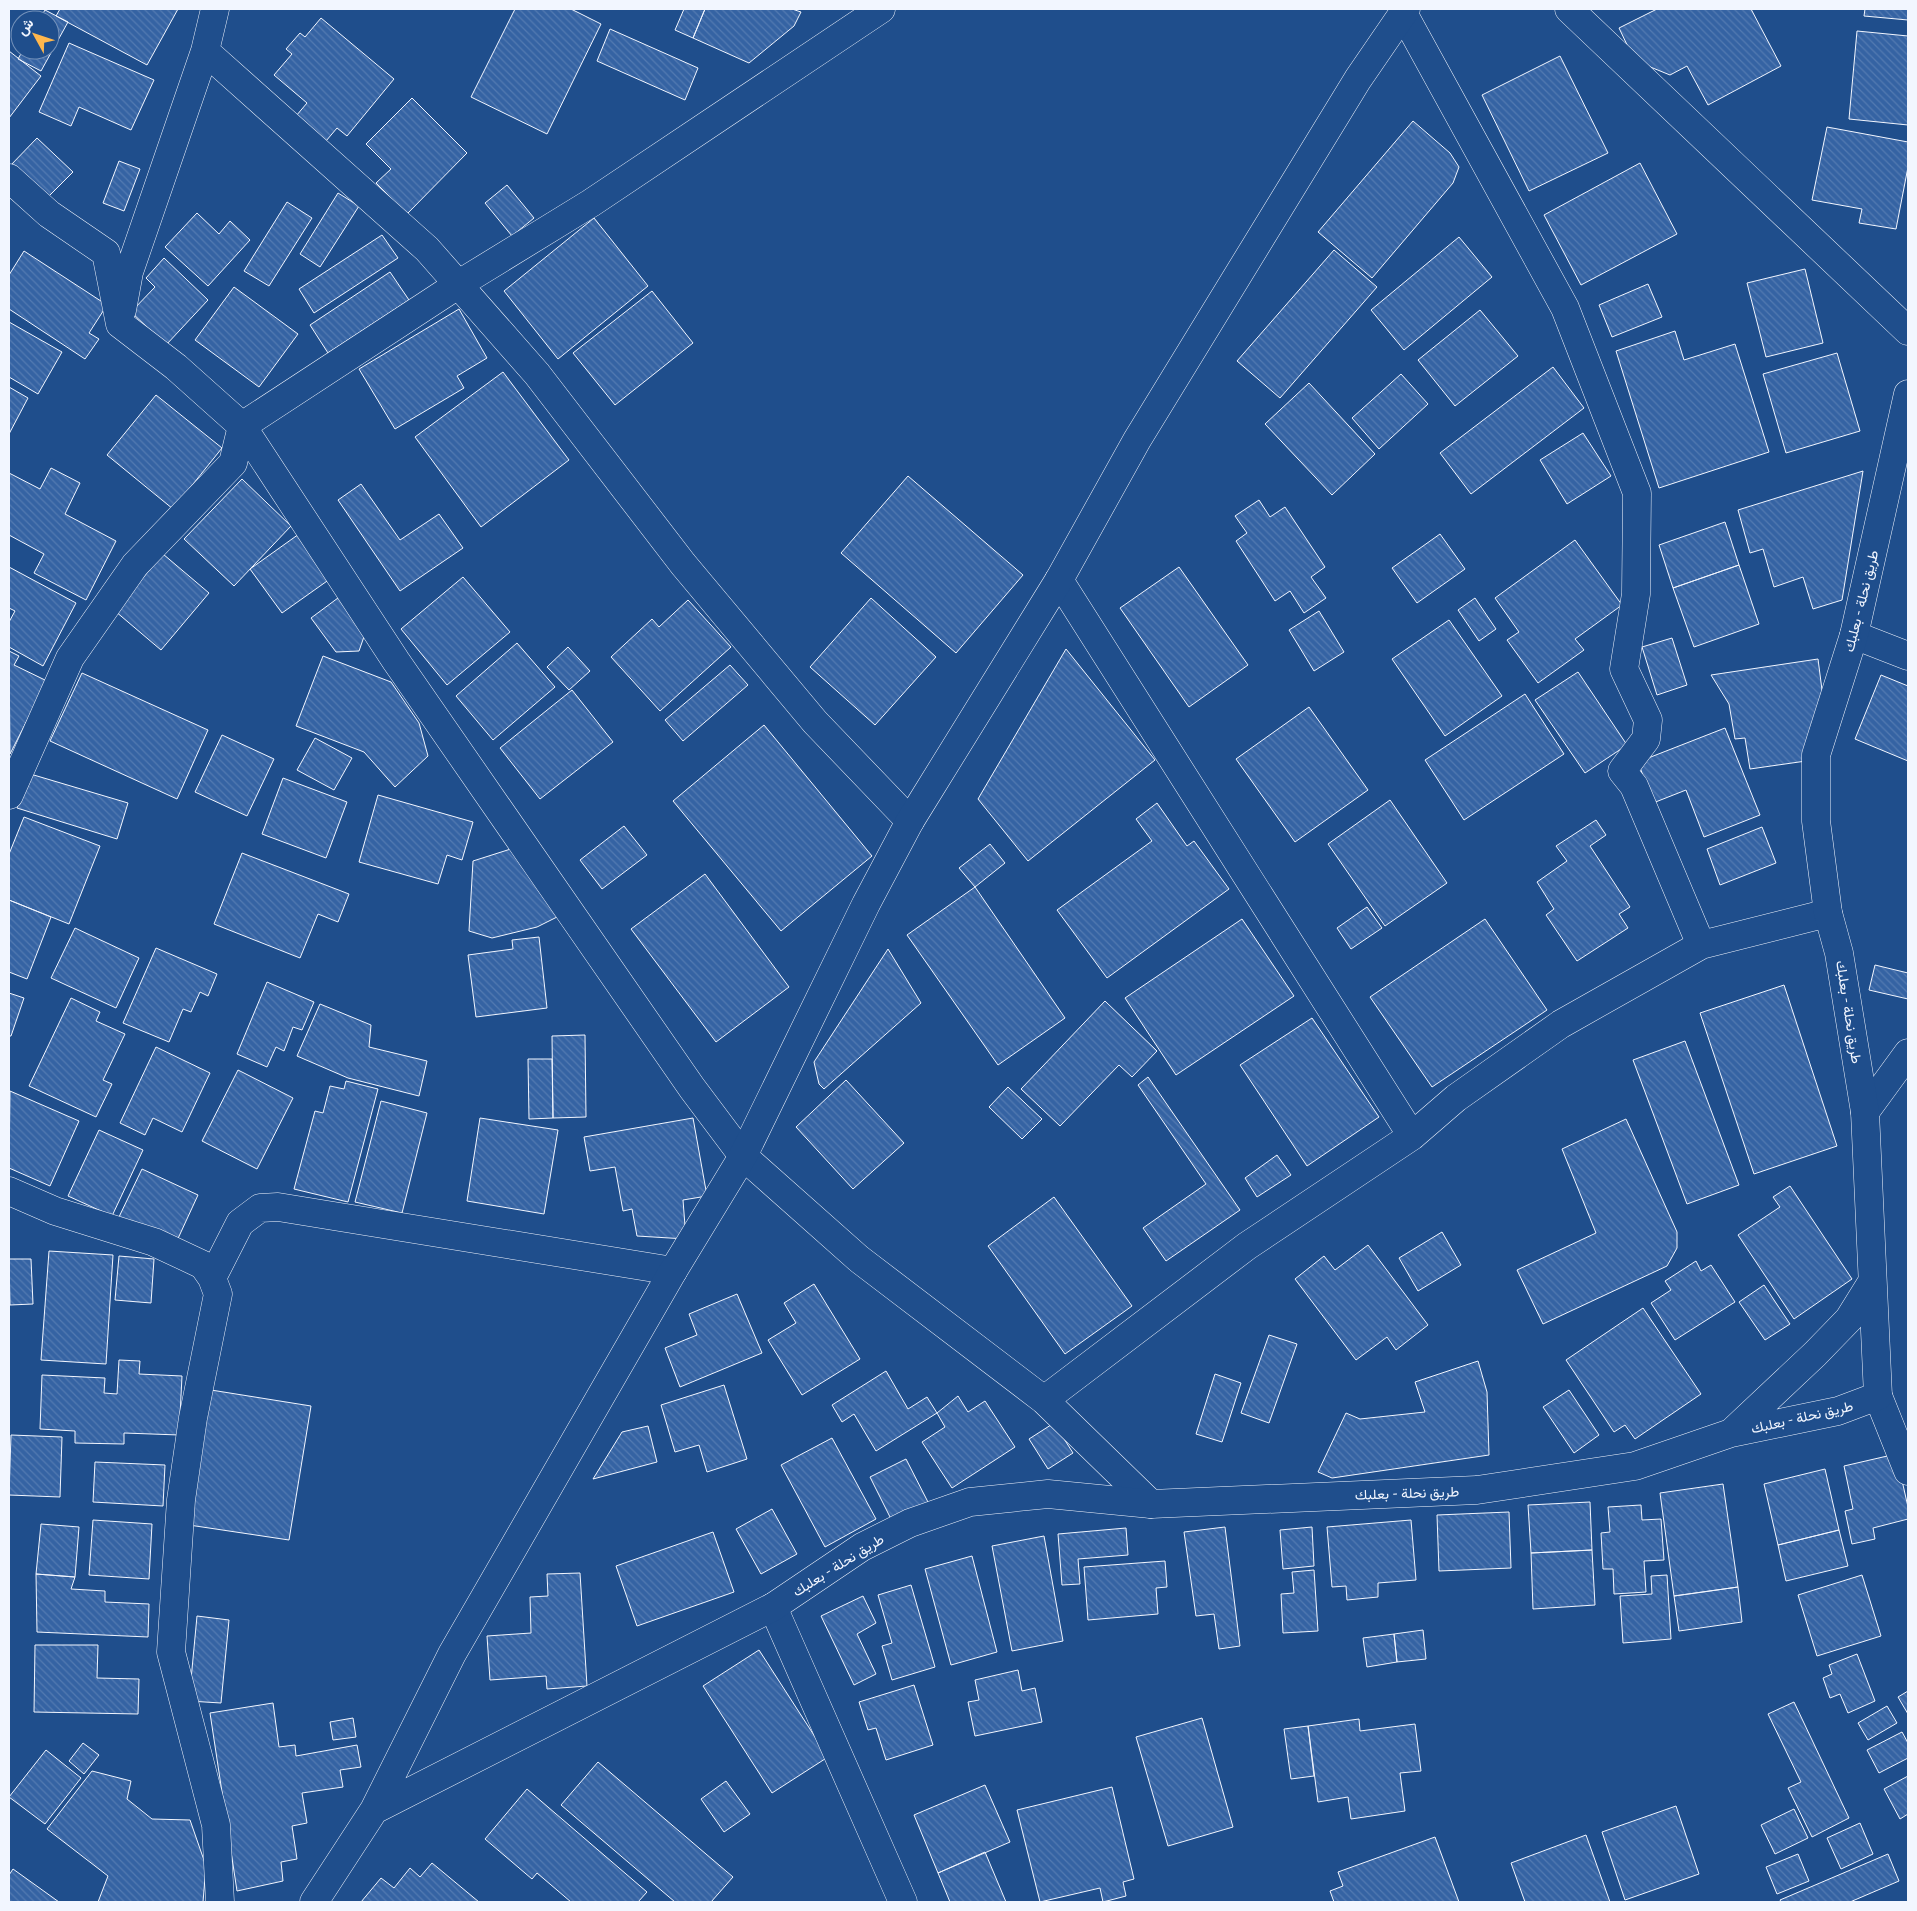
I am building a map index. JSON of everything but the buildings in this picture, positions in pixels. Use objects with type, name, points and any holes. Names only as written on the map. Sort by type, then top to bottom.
[{"type":"street","points":[[120,324],[129,272],[205,51],[215,9]]},
{"type":"street","points":[[9,795],[70,658],[135,565],[233,463],[242,426],[459,284],[590,203],[881,9]]},
{"type":"street","points":[[1569,9],[1908,331]]},
{"type":"street","points":[[314,1902],[374,1810],[452,1654],[673,1271],[743,1156],[866,904],[910,821],[1059,580],[1137,440],[1358,79],[1405,11],[1565,308],[1637,493],[1636,594],[1624,669],[1648,720],[1646,739],[1622,771],[1634,786],[1701,945]]},
{"type":"street","points":[[205,51],[427,248],[538,374],[683,564],[814,722],[910,821]]},
{"type":"street","points":[[9,178],[49,214],[106,253],[120,324],[176,367],[242,426],[396,660],[692,1088],[743,1156],[859,1259],[1044,1400],[1151,1504]]},
{"type":"street","name":"طريق نحلة - بعلبك","points":[[374,1810],[773,1607],[862,1547],[910,1523],[970,1502],[1048,1494],[1151,1504],[1477,1490],[1634,1466],[1732,1433],[1838,1411],[1878,1396],[1865,1112],[1839,953],[1828,913],[1816,821],[1816,755],[1854,635],[1908,394]]},
{"type":"street","points":[[1059,580],[1412,1136]]},
{"type":"street","points":[[1854,635],[1908,656]]},
{"type":"street","points":[[1044,1400],[1247,1246],[1412,1136],[1456,1098],[1560,1024],[1701,945],[1828,913]]},
{"type":"street","points":[[1865,1112],[1908,1053]]},
{"type":"street","points":[[9,1191],[55,1211],[154,1242],[203,1265],[212,1278],[218,1294],[193,1418],[181,1500],[171,1652],[216,1825],[220,1902]]},
{"type":"street","points":[[212,1278],[240,1223],[260,1208],[278,1207],[673,1271]]},
{"type":"street","points":[[1732,1433],[1816,1354],[1849,1319],[1872,1282]]},
{"type":"street","points":[[1878,1396],[1908,1471]]},
{"type":"street","points":[[773,1607],[903,1902]]}]
